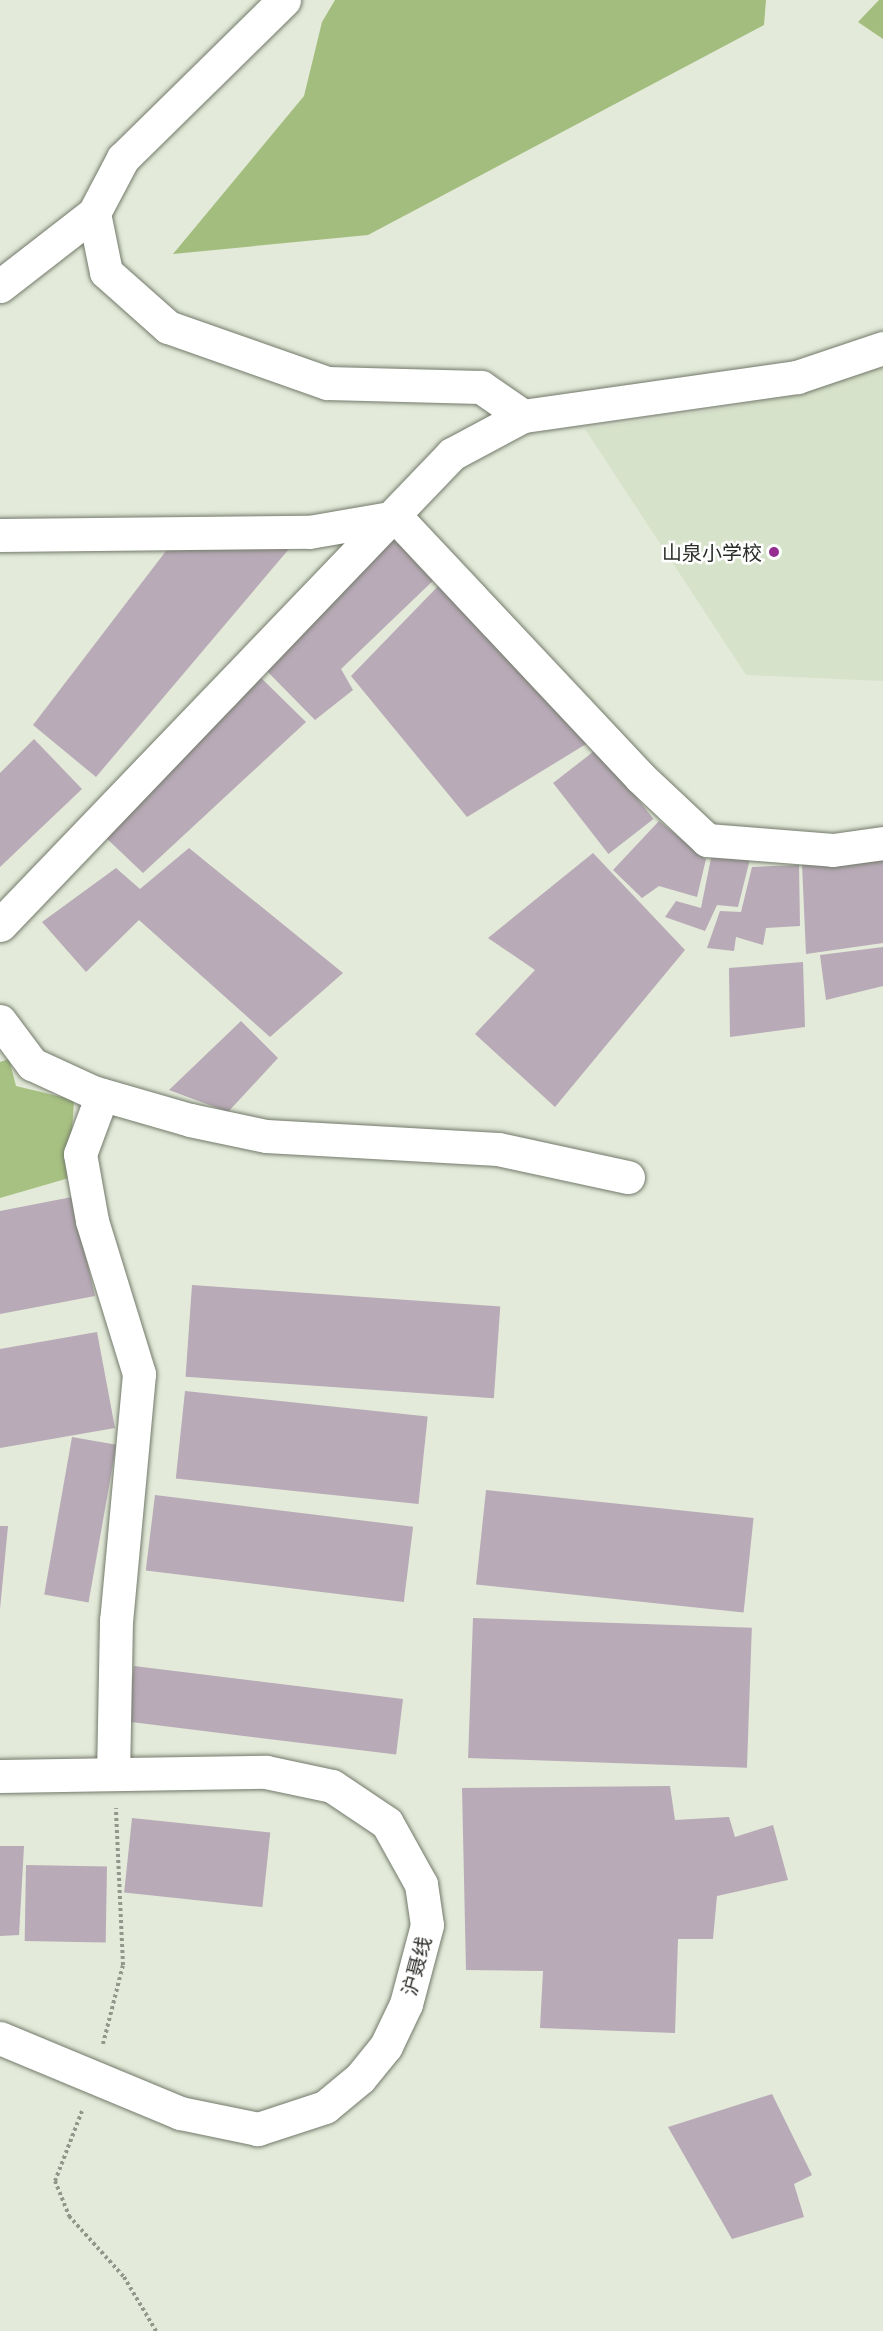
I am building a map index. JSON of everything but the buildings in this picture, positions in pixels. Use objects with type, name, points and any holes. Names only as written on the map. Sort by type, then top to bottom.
[{"type":"main road","points":[[0,286],[94,213],[123,158],[284,0]]},
{"type":"main road","points":[[94,213],[106,272],[168,327],[327,383],[481,387],[523,416]]},
{"type":"main road","points":[[0,925],[396,517],[452,454],[523,416],[797,377],[883,348]]},
{"type":"main road","points":[[0,535],[309,532],[396,517]]},
{"type":"main road","points":[[396,517],[640,777],[707,840],[833,850],[883,843]]},
{"type":"main road","points":[[0,1021],[32,1064],[102,1095],[266,1136],[498,1149],[628,1177]]},
{"type":"main road","points":[[102,1095],[81,1154],[92,1221],[139,1374],[116,1620],[113,1773]]},
{"type":"main road","name":"沪聂线","points":[[0,1776],[266,1772],[332,1786],[387,1823],[421,1884],[427,1925],[406,2004],[386,2046],[360,2078],[324,2107],[258,2129],[180,2113],[0,2038]]},
{"type":"shaded area","name":"山泉小学校","points":[[883,364],[883,681],[746,675],[585,429],[734,407]]},
{"type":"green space","points":[[335,0],[766,0],[764,25],[368,235],[173,254],[304,96],[322,22]]},
{"type":"green space","points":[[879,0],[883,0],[883,39],[858,22]]},
{"type":"green space","points":[[9,1059],[16,1086],[74,1100],[69,1178],[0,1198],[0,1062]]},
{"type":"place","name":"山泉小学校","points":[[774,552]]}]
